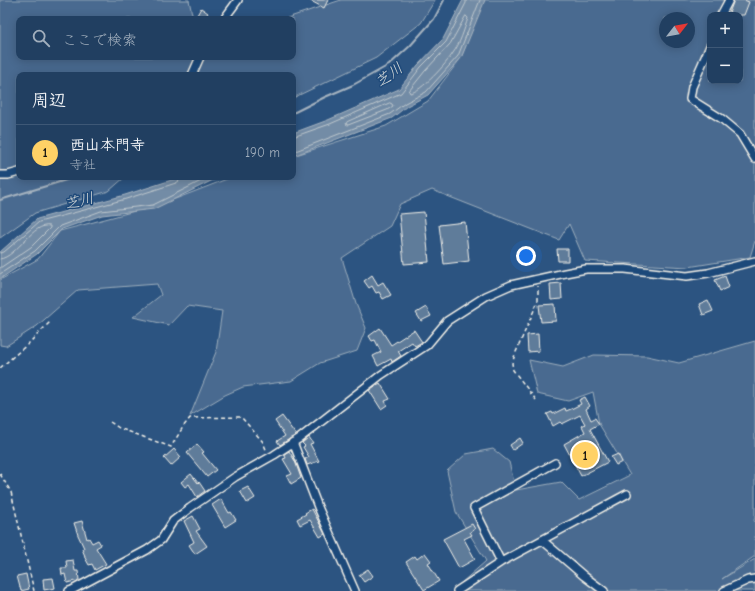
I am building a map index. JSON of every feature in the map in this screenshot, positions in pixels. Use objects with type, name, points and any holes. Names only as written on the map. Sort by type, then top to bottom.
[{"type":"street","points":[[226,16],[238,0]]},
{"type":"street","points":[[723,12],[729,0]]},
{"type":"street","points":[[709,48],[692,87],[690,99],[722,119],[740,134],[751,147],[755,159]]},
{"type":"street","points":[[193,72],[199,60]]},
{"type":"street","points":[[0,175],[16,173]]},
{"type":"street","points":[[69,591],[147,550],[161,540],[173,521],[190,508],[235,477],[270,458],[293,442],[381,375],[427,345],[447,321],[486,296],[511,285],[538,278],[586,269],[625,269],[687,276],[708,273],[755,261]]},
{"type":"street","points":[[293,442],[318,507],[355,591]]},
{"type":"street","points":[[501,562],[474,508],[555,463]]},
{"type":"street","points":[[457,591],[501,562],[627,494]]},
{"type":"street","points":[[542,540],[604,591]]},
{"type":"street","points":[[724,591],[755,578]]},
{"type":"path","points":[[536,400],[513,370],[512,363],[538,301],[538,278]]},
{"type":"path","points":[[0,368],[28,344],[50,322]]},
{"type":"path","points":[[110,422],[119,428],[171,447],[182,427],[190,418],[241,417],[262,442],[270,458]]},
{"type":"path","points":[[0,474],[11,492],[34,591]]},
{"type":"shaded area","points":[[0,0],[189,0],[192,16],[16,16],[16,60],[296,60],[296,16],[293,16],[341,0],[435,0],[421,23],[376,58],[296,97],[296,72],[16,72],[16,180],[122,180],[109,191],[35,213],[0,238]]},
{"type":"shaded area","points":[[484,0],[755,0],[755,241],[750,257],[688,267],[585,261],[569,224],[559,240],[432,190],[400,204],[390,226],[342,258],[356,304],[366,328],[357,351],[320,363],[291,381],[243,387],[225,395],[190,416],[216,352],[222,311],[187,306],[169,325],[133,317],[161,295],[157,284],[78,290],[37,326],[6,346],[0,345],[0,280],[38,259],[60,231],[165,203],[224,180],[296,180],[296,155],[386,126],[428,101],[461,58]]},
{"type":"shaded area","points":[[755,341],[755,556],[722,579],[755,559],[755,591],[452,591],[486,561],[456,512],[447,471],[466,454],[493,449],[509,462],[516,490],[561,482],[579,500],[630,475],[599,424],[593,392],[568,401],[537,394],[529,360],[563,367],[594,355],[647,356],[679,363]]},
{"type":"water","points":[[463,0],[485,0],[461,58],[428,95],[407,106],[392,118],[296,155],[296,132],[328,120],[399,89],[418,65],[443,39]]},
{"type":"water","points":[[172,180],[214,180],[154,209],[102,215],[62,229],[37,254],[0,279],[0,252],[37,219],[125,195]]},
{"type":"building","points":[[309,0],[328,0],[324,8]]},
{"type":"building","points":[[734,0],[744,0],[749,2],[744,15],[743,12],[729,12]]},
{"type":"building","points":[[201,8],[208,13],[206,16],[197,15]]},
{"type":"building","points":[[424,212],[429,262],[404,264],[399,214]]},
{"type":"building","points":[[465,222],[469,261],[444,264],[439,225]]},
{"type":"building","points":[[557,249],[568,249],[568,261],[558,261]]},
{"type":"building","points":[[372,275],[378,285],[383,282],[391,295],[383,299],[379,292],[376,293],[372,286],[369,288],[364,281]]},
{"type":"building","points":[[725,276],[729,287],[720,291],[715,280]]},
{"type":"building","points":[[561,283],[562,299],[551,300],[550,284]]},
{"type":"building","points":[[708,300],[713,311],[703,315],[699,304]]},
{"type":"building","points":[[555,304],[556,321],[541,322],[539,305]]},
{"type":"building","points":[[426,307],[431,316],[421,321],[416,313]]},
{"type":"building","points":[[380,328],[391,345],[414,330],[422,342],[415,346],[412,342],[398,351],[401,356],[392,362],[391,359],[378,366],[373,356],[381,352],[375,340],[372,341],[369,336]]},
{"type":"building","points":[[538,334],[539,351],[528,352],[527,335]]},
{"type":"building","points":[[380,383],[390,399],[385,401],[387,405],[381,409],[369,390]]},
{"type":"building","points":[[585,397],[590,406],[586,409],[591,420],[595,418],[599,424],[590,429],[608,462],[581,476],[564,444],[585,432],[582,426],[585,424],[580,415],[562,424],[560,422],[553,426],[547,414],[552,412],[553,414],[565,408],[566,411],[571,409],[581,404],[579,400]]},
{"type":"building","points":[[282,416],[296,435],[280,445],[277,441],[285,436],[275,421]]},
{"type":"building","points":[[309,437],[313,443],[310,444],[319,461],[307,465],[305,459],[309,457],[303,447],[305,446],[302,443]]},
{"type":"building","points":[[520,438],[523,443],[513,450],[510,445]]},
{"type":"building","points":[[197,444],[204,452],[202,453],[216,470],[207,477],[187,453]]},
{"type":"building","points":[[174,449],[181,457],[171,466],[164,458]]},
{"type":"building","points":[[289,451],[295,461],[301,478],[291,484],[287,476],[292,474],[283,459],[286,458],[284,454]]},
{"type":"building","points":[[618,454],[622,462],[616,465],[611,457]]},
{"type":"building","points":[[191,474],[205,491],[197,497],[189,484],[185,487],[181,482]]},
{"type":"building","points":[[248,487],[255,498],[247,503],[240,491]]},
{"type":"building","points":[[221,499],[229,513],[231,512],[236,520],[225,527],[212,505]]},
{"type":"building","points":[[312,509],[325,534],[320,537],[310,520],[300,525],[297,519]]},
{"type":"building","points":[[193,516],[200,529],[196,531],[207,546],[195,554],[189,545],[194,542],[184,521]]},
{"type":"building","points":[[82,521],[87,539],[89,538],[92,543],[98,540],[101,545],[96,548],[106,564],[95,570],[92,564],[89,565],[84,556],[82,549],[84,548],[74,523]]},
{"type":"building","points":[[472,524],[475,529],[470,532],[472,535],[464,539],[475,559],[459,568],[443,539]]},
{"type":"building","points":[[425,553],[431,561],[428,563],[439,581],[424,590],[406,562],[415,556],[417,559]]},
{"type":"building","points":[[73,560],[75,571],[78,571],[79,580],[67,583],[65,574],[62,575],[61,568],[67,568],[66,561]]},
{"type":"building","points":[[368,569],[373,576],[364,582],[359,575]]},
{"type":"building","points":[[26,574],[29,589],[21,591],[17,576]]},
{"type":"building","points":[[53,578],[55,588],[44,590],[43,579]]},
{"type":"waterway","name":"芝川","points":[[296,112],[353,85],[389,65],[410,46],[434,19],[444,0]]},
{"type":"waterway","points":[[0,200],[66,180]]},
{"type":"place","name":"西山本門寺","points":[[585,455]]}]
